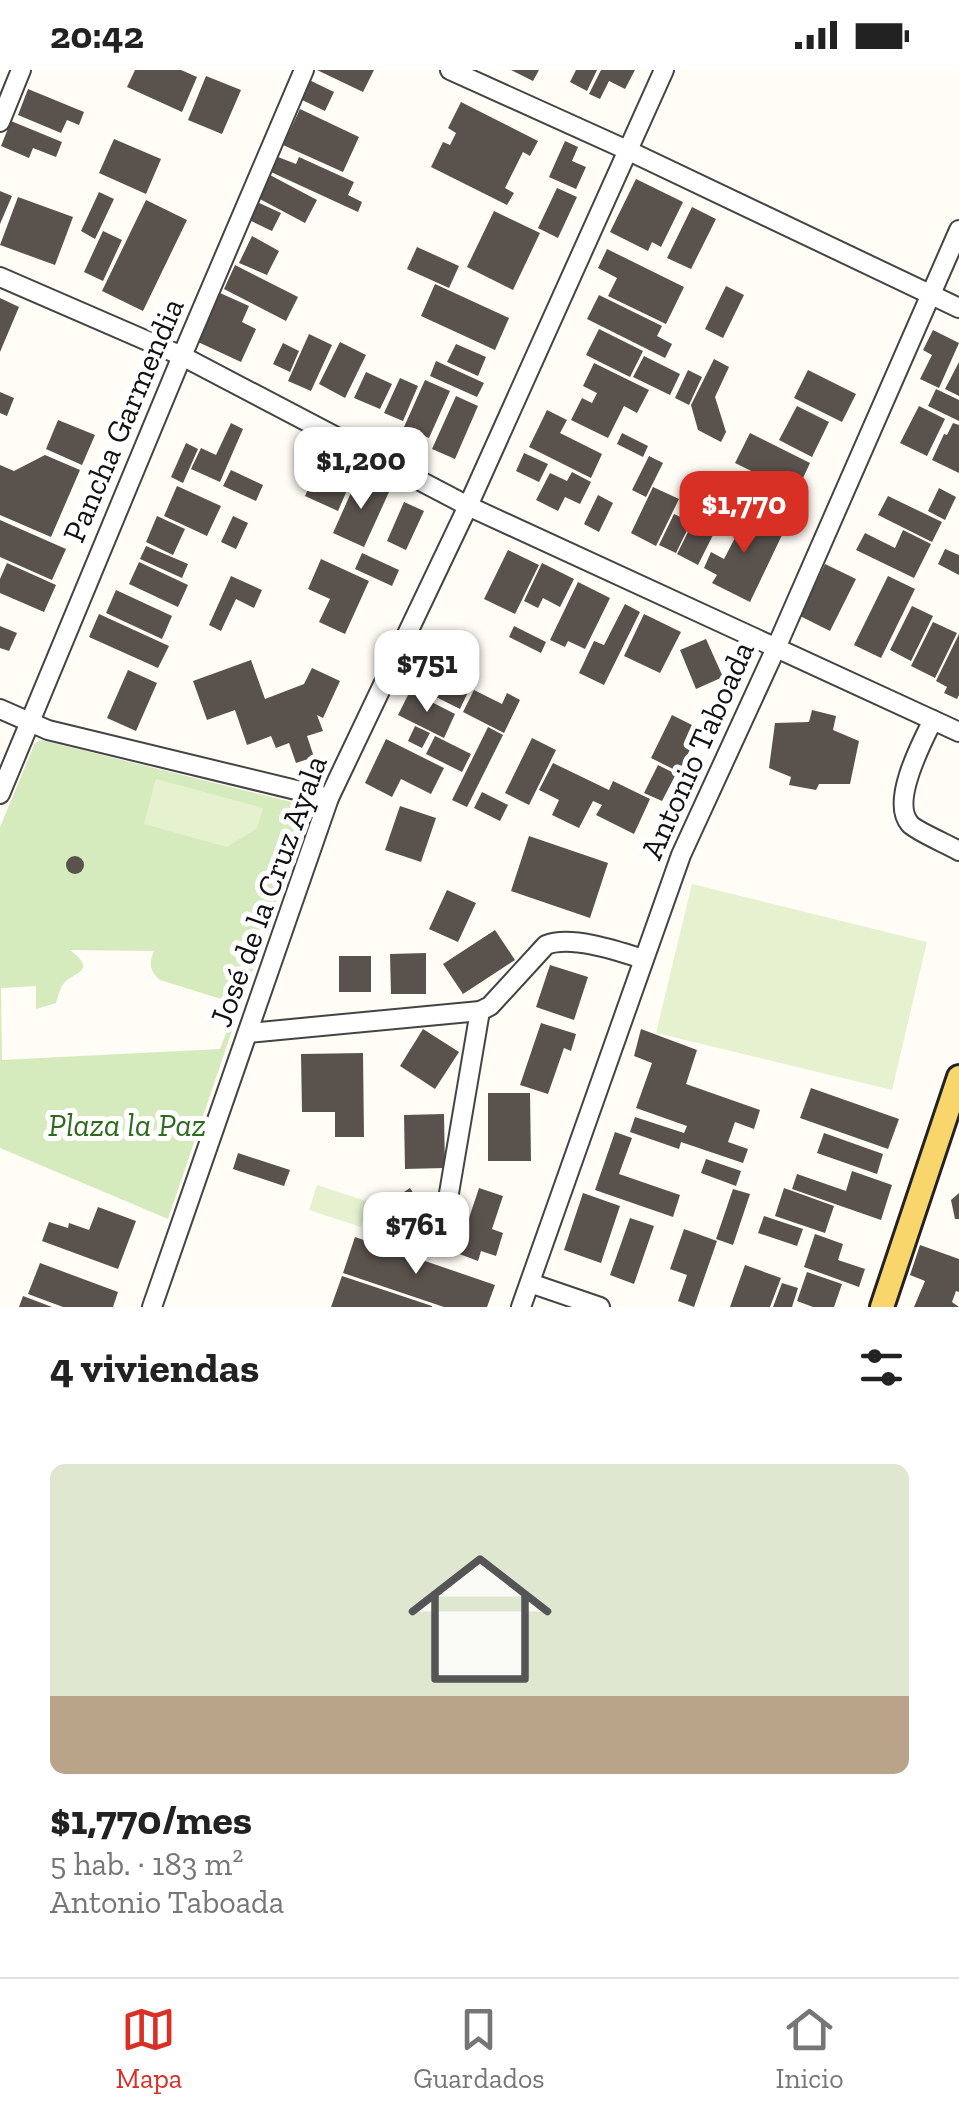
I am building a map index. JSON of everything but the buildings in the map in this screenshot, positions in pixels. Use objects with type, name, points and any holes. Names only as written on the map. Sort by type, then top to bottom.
[{"type":"main road","points":[[882,1307],[959,1077]]},
{"type":"street","points":[[0,122],[21,70]]},
{"type":"street","name":"Pancha Garmendia","points":[[0,794],[304,70]]},
{"type":"street","points":[[450,70],[959,308]]},
{"type":"street","name":"José de la Cruz Ayala","points":[[152,1307],[329,798],[468,506],[664,70]]},
{"type":"street","name":"Antonio Taboada","points":[[521,1307],[680,855],[776,648],[959,230]]},
{"type":"street","points":[[0,277],[182,356],[468,506],[959,732]]},
{"type":"street","points":[[0,709],[48,730],[329,798]]},
{"type":"street","points":[[933,720],[903,790],[904,810],[910,824],[959,851]]},
{"type":"street","points":[[248,1034],[480,1012],[552,942],[570,942],[644,959]]},
{"type":"street","points":[[448,1199],[480,1012]]},
{"type":"street","points":[[530,1283],[600,1307]]},
{"type":"green space","name":"Plaza la Paz","points":[[41,740],[304,805],[306,813],[168,1219],[0,1148],[0,827],[35,743]],"holes":[[[70,950],[154,951],[151,966],[160,980],[237,1004],[220,1049],[2,1060],[1,988],[36,986],[36,1009],[56,1003],[62,986],[83,968]]]},
{"type":"green space","points":[[156,779],[263,808],[257,828],[227,847],[144,824]]},
{"type":"green space","points":[[692,884],[927,942],[892,1090],[656,1033]]},
{"type":"green space","points":[[317,1185],[369,1202],[361,1227],[309,1210]]}]
